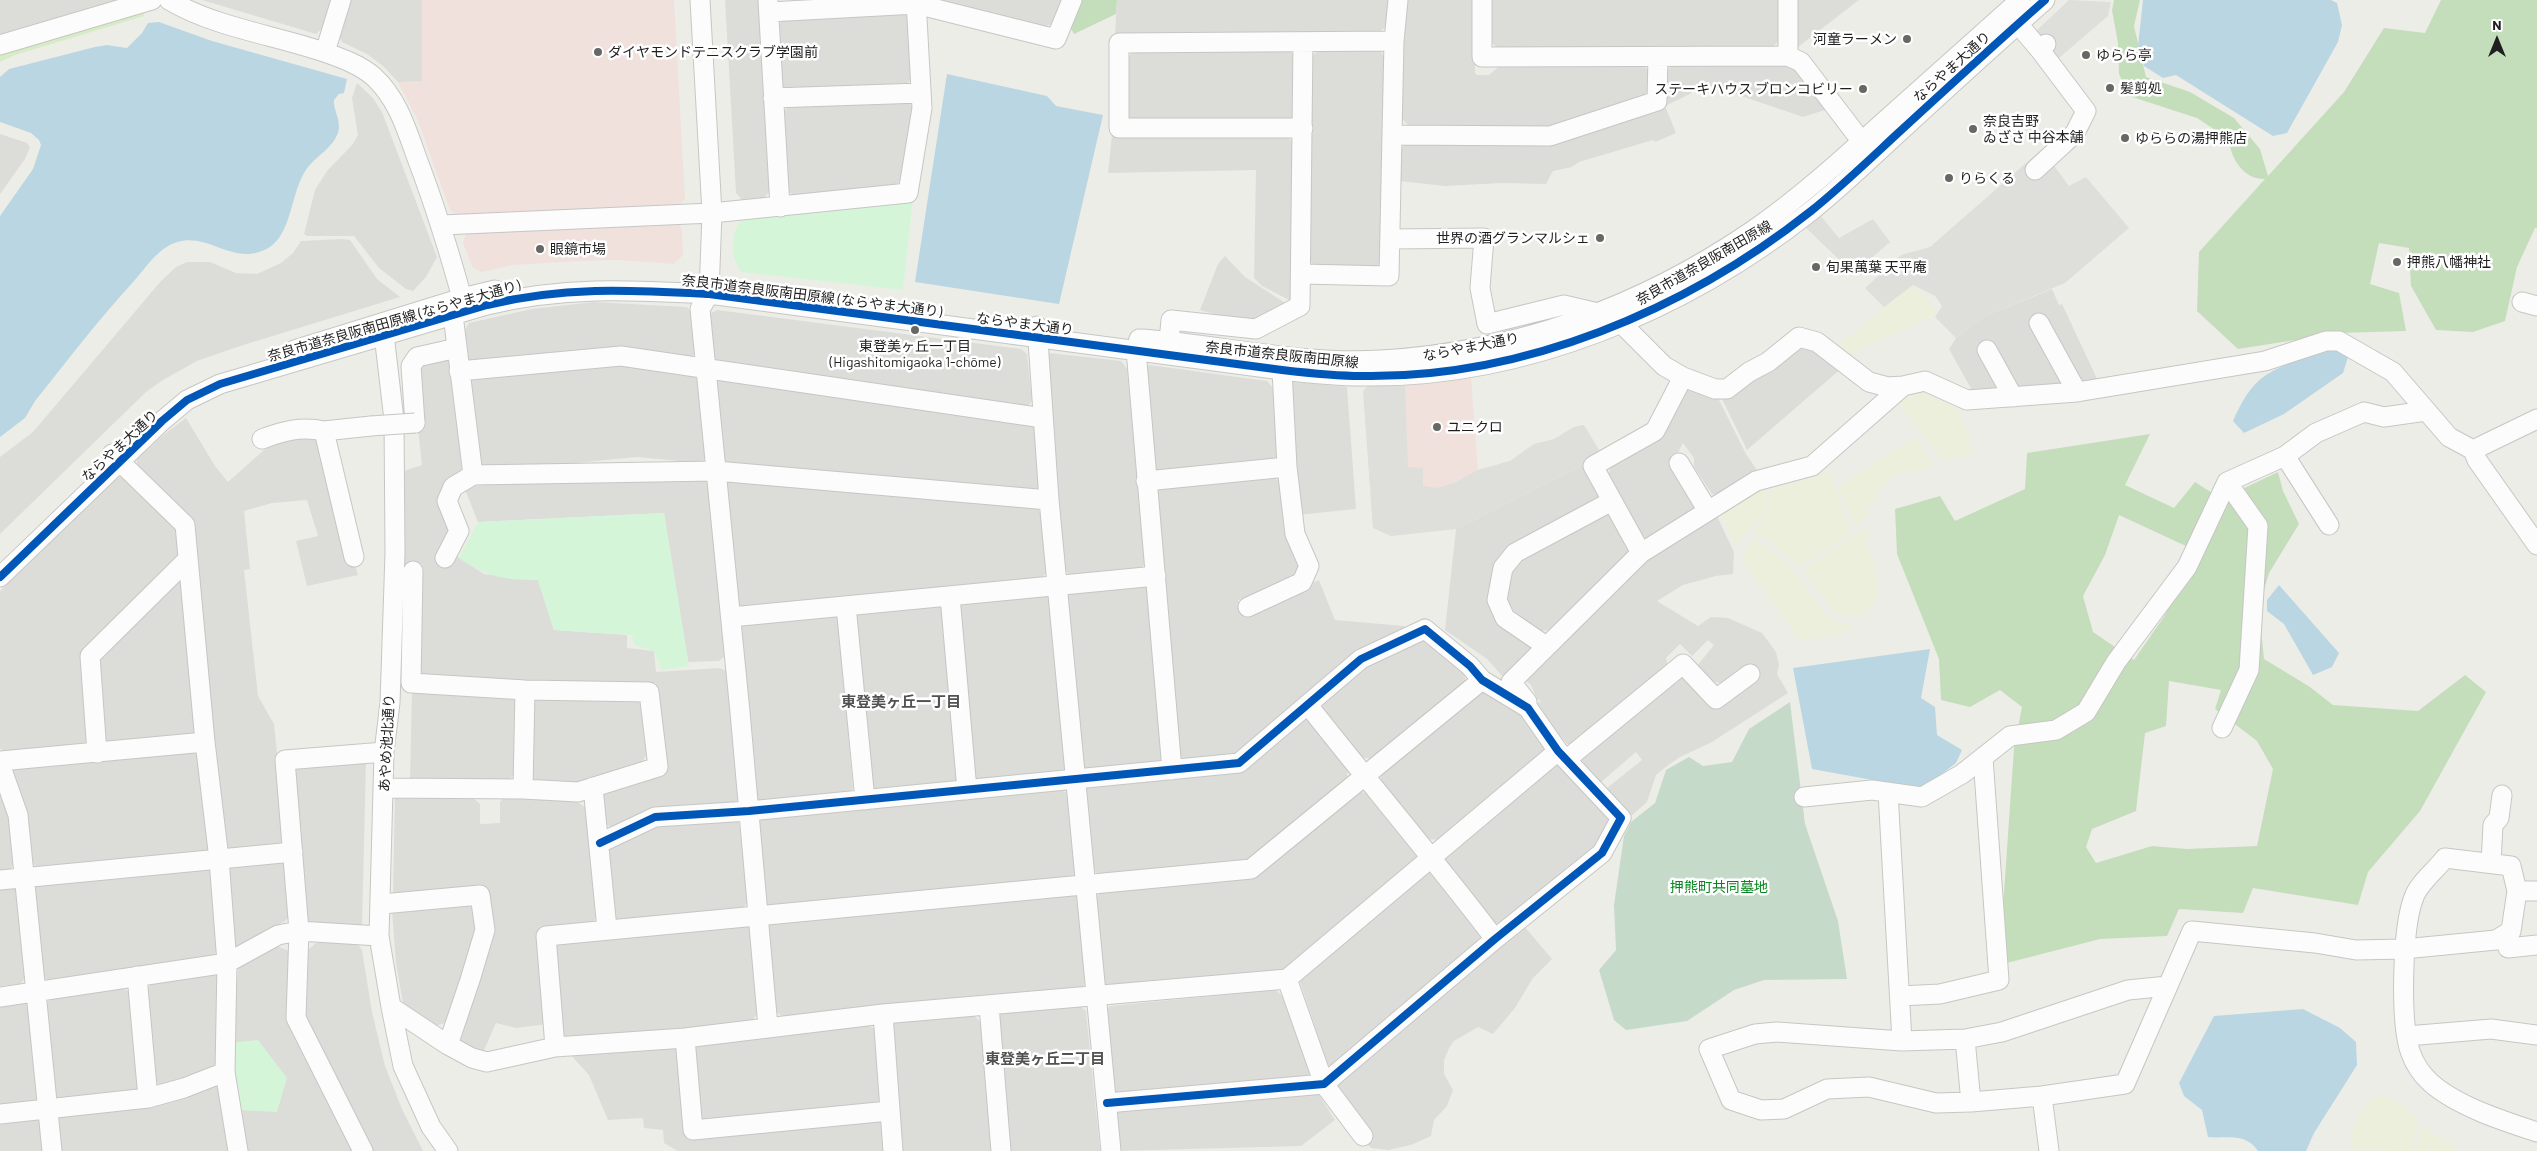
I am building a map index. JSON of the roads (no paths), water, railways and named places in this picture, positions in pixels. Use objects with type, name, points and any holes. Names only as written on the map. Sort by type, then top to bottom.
[{"type":"street","points":[[0,44],[152,0]]},
{"type":"street","points":[[169,0],[206,16],[325,52],[359,66],[374,77],[388,94],[401,116],[442,225],[462,298],[453,315],[473,475]]},
{"type":"street","points":[[325,52],[341,0]]},
{"type":"street","points":[[700,0],[712,213],[709,289],[700,309],[731,617],[768,1027]]},
{"type":"street","points":[[780,207],[769,6],[916,2],[1056,39],[1072,0]]},
{"type":"street","points":[[1302,274],[1389,276],[1394,135],[1394,41],[1398,0]]},
{"type":"street","points":[[1482,0],[1482,57],[1788,56],[1801,62],[1869,148]]},
{"type":"street","points":[[1788,0],[1788,56]]},
{"type":"street","name":"ならやま大通り","points":[[1869,148],[2020,0]]},
{"type":"street","name":"ならやま大通り","points":[[1138,344],[1168,341],[1332,361],[1380,360],[1445,354],[1552,331],[1598,314],[1632,300],[1672,279],[1754,230],[1818,179],[1869,148],[2045,0]]},
{"type":"street","points":[[442,225],[712,213],[908,193],[922,108],[916,2]]},
{"type":"street","points":[[2018,24],[2043,47],[2086,111],[2075,133],[2035,170]]},
{"type":"street","points":[[1303,128],[1119,128],[1119,43],[1394,41]]},
{"type":"street","points":[[1168,341],[1172,320],[1256,330],[1300,306],[1302,274],[1303,42]]},
{"type":"street","points":[[1394,135],[1550,136],[1657,101],[1658,57]]},
{"type":"street","points":[[773,98],[921,93]]},
{"type":"street","name":"奈良市道奈良阪南田原線","points":[[1138,344],[1282,370],[1360,376],[1414,374],[1451,369],[1568,343],[1622,324],[1686,292],[1784,232],[1812,210],[1869,148]]},
{"type":"street","points":[[1391,239],[1484,238],[1480,288],[1487,324],[1564,305],[1598,314],[1622,324],[1664,366],[1683,377],[1715,389],[1727,389],[1749,372],[1768,362],[1799,337],[1817,342],[1869,382],[1888,387],[1925,381],[1967,400],[2077,392],[2265,361],[2326,341],[2339,341],[2393,372],[2449,437],[2473,450],[2477,460],[2537,545]]},
{"type":"street","name":"ならやま大通り","points":[[0,559],[115,457],[169,402],[187,389],[219,373],[383,329],[462,298],[521,285],[565,280],[622,278],[709,289]]},
{"type":"street","name":"奈良市道奈良阪南田原線 (ならやま大通り)","points":[[383,329],[453,315],[524,296],[574,290],[709,289],[1138,344]]},
{"type":"street","points":[[2039,323],[2077,392]]},
{"type":"street","name":"あやめ池北通り","points":[[383,329],[394,420],[396,553],[390,704],[384,752],[385,788],[380,936],[391,1007],[404,1066],[431,1127],[448,1151]]},
{"type":"street","points":[[1037,332],[1049,500],[1111,1151]]},
{"type":"street","points":[[1138,344],[1146,481],[1172,770]]},
{"type":"street","points":[[262,439],[285,430],[311,428],[324,431],[415,423],[411,366],[417,357],[457,348]]},
{"type":"street","points":[[1987,350],[2013,397]]},
{"type":"street","points":[[459,371],[622,356],[1043,418]]},
{"type":"street","points":[[1248,606],[1302,582],[1309,566],[1294,534],[1287,467],[1282,370]]},
{"type":"street","points":[[1641,553],[1593,466],[1655,431],[1683,377]]},
{"type":"street","points":[[1528,708],[1529,705],[1511,682],[1641,553],[1756,481],[1812,466],[1903,386]]},
{"type":"street","points":[[1804,797],[1872,790],[1922,797],[1962,774],[2010,736],[2056,730],[2086,712],[2116,662],[2187,567],[2227,482],[2285,456],[2316,433],[2364,412],[2384,417],[2426,411]]},
{"type":"street","points":[[2473,450],[2537,419]]},
{"type":"street","points":[[324,431],[354,557]]},
{"type":"street","points":[[2285,456],[2329,525]]},
{"type":"street","points":[[0,577],[115,457],[185,525],[204,742],[219,859],[227,963],[225,1072],[238,1151]]},
{"type":"street","points":[[1679,463],[1708,511]]},
{"type":"street","points":[[1146,481],[1287,467]]},
{"type":"street","points":[[445,558],[459,531],[446,502],[453,488],[473,475],[716,471],[1049,500]]},
{"type":"street","points":[[2222,728],[2249,670],[2258,526],[2227,482]]},
{"type":"street","points":[[1546,646],[1505,618],[1498,600],[1503,568],[1515,553],[1612,502]]},
{"type":"street","points":[[96,753],[90,656],[188,559]]},
{"type":"street","points":[[385,788],[523,789],[578,792],[658,767],[649,692],[525,690],[411,683],[413,571]]},
{"type":"street","points":[[731,617],[1156,576]]},
{"type":"street","points":[[950,596],[968,790]]},
{"type":"street","points":[[846,606],[865,800]]},
{"type":"street","points":[[600,843],[655,817],[865,800],[1239,763],[1308,706],[1360,659],[1425,629],[1470,666],[1482,680],[1528,708],[1562,755],[1621,818],[1602,853],[1495,939],[1324,1084],[1107,1103]]},
{"type":"street","points":[[391,1007],[448,1045],[472,1058],[487,1062],[555,1047],[685,1038],[883,1014],[1287,980],[1432,856],[1683,664],[1716,699],[1750,674]]},
{"type":"street","points":[[555,1047],[546,936],[1251,869],[1482,680]]},
{"type":"street","points":[[523,789],[525,690]]},
{"type":"street","points":[[1308,706],[1432,856],[1495,939]]},
{"type":"street","points":[[52,1151],[38,991],[18,815],[0,763],[204,742]]},
{"type":"street","points":[[364,1151],[296,1018],[299,931],[285,760],[384,752]]},
{"type":"street","points":[[1900,996],[1940,994],[1999,980],[1982,758]]},
{"type":"street","points":[[593,787],[607,929]]},
{"type":"street","points":[[1888,792],[1902,1041]]},
{"type":"street","points":[[2491,863],[2493,824],[2499,818],[2502,795]]},
{"type":"street","points":[[0,880],[293,852]]},
{"type":"street","points":[[2168,986],[2128,990],[2002,1032],[1965,1039],[1902,1041],[1777,1032],[1755,1034],[1709,1049],[1732,1100],[1761,1110],[1784,1110],[1828,1089],[1869,1087],[1936,1103],[2042,1096],[2125,1084],[2168,986],[2192,931],[2315,943],[2356,950],[2404,950],[2496,940],[2511,931],[2516,892],[2512,866],[2445,858],[2414,896],[2404,950],[2407,1036],[2410,1051],[2417,1066],[2429,1082],[2452,1099],[2537,1132]]},
{"type":"street","points":[[2516,892],[2537,891]]},
{"type":"street","points":[[382,904],[480,895],[484,930],[470,980],[448,1045]]},
{"type":"street","points":[[0,997],[227,963],[278,935],[299,931],[380,936]]},
{"type":"street","points":[[2508,948],[2537,945]]},
{"type":"street","points":[[137,976],[148,1098]]},
{"type":"street","points":[[1287,980],[1324,1084],[1363,1136]]},
{"type":"street","points":[[989,1005],[1002,1151]]},
{"type":"street","points":[[883,1014],[893,1151]]},
{"type":"street","points":[[2407,1036],[2491,1029],[2537,1035]]},
{"type":"street","points":[[685,1038],[693,1130],[889,1111]]},
{"type":"street","points":[[1965,1039],[1971,1102]]},
{"type":"street","points":[[0,1114],[148,1098],[184,1088],[225,1072]]},
{"type":"street","points":[[2042,1096],[2049,1151]]},
{"type":"water","points":[[2143,0],[2331,0],[2337,3],[2342,25],[2338,42],[2287,133],[2273,136],[2176,75],[2163,78],[2144,66],[2138,46]]},
{"type":"water","points":[[159,22],[212,41],[347,79],[344,93],[339,94],[334,100],[339,124],[338,133],[329,147],[308,167],[301,179],[288,220],[283,232],[275,243],[264,250],[249,254],[229,251],[198,241],[188,240],[177,242],[165,248],[152,259],[96,325],[35,401],[25,418],[0,437],[0,216],[33,169],[41,145],[39,140],[31,133],[0,122],[0,77],[9,69],[95,47],[107,45],[127,48],[142,33],[148,23]]},
{"type":"water","points":[[947,74],[1047,96],[1056,106],[1103,115],[1059,304],[915,282]]},
{"type":"water","points":[[2339,348],[2348,357],[2343,373],[2284,414],[2244,433],[2233,421],[2242,402],[2260,379],[2301,358]]},
{"type":"water","points":[[2279,585],[2339,653],[2332,667],[2313,675],[2284,624],[2267,611],[2267,600]]},
{"type":"water","points":[[1930,649],[1921,698],[1935,707],[1937,735],[1962,750],[1956,763],[1922,789],[1812,769],[1793,668]]},
{"type":"water","points":[[2303,1009],[2340,1028],[2356,1042],[2357,1065],[2314,1133],[2306,1151],[2258,1151],[2253,1145],[2241,1139],[2208,1137],[2202,1110],[2184,1096],[2179,1083],[2214,1016]]},
{"type":"place","name":"河童ラーメン","points":[[1907,39]]},
{"type":"place","name":"ダイヤモンドテニスクラブ学園前","points":[[598,52]]},
{"type":"place","name":"ゆらら亭","points":[[2086,55]]},
{"type":"place","name":"髪剪処","points":[[2110,88]]},
{"type":"place","name":"ステーキハウス ブロンコビリー","points":[[1863,89]]},
{"type":"place","name":"奈良吉野 ゐざさ 中谷本舗","points":[[1973,129]]},
{"type":"place","name":"ゆららの湯押熊店","points":[[2125,138]]},
{"type":"place","name":"りらくる","points":[[1949,178]]},
{"type":"place","name":"世界の酒グランマルシェ","points":[[1600,238]]},
{"type":"place","name":"眼鏡市場","points":[[540,249]]},
{"type":"place","name":"押熊八幡神社","points":[[2397,262]]},
{"type":"place","name":"旬果萬葉 天平庵","points":[[1816,267]]},
{"type":"place","name":"東登美ヶ丘一丁目 (Higashitomigaoka 1-chōme)","points":[[915,330]]},
{"type":"place","name":"ユニクロ","points":[[1437,427]]},
{"type":"district","name":"東登美ヶ丘一丁目","points":[[901,702]]},
{"type":"district","name":"東登美ヶ丘二丁目","points":[[1045,1059]]},
{"type":"park label","name":"押熊町共同墓地","points":[[1719,887]]}]
